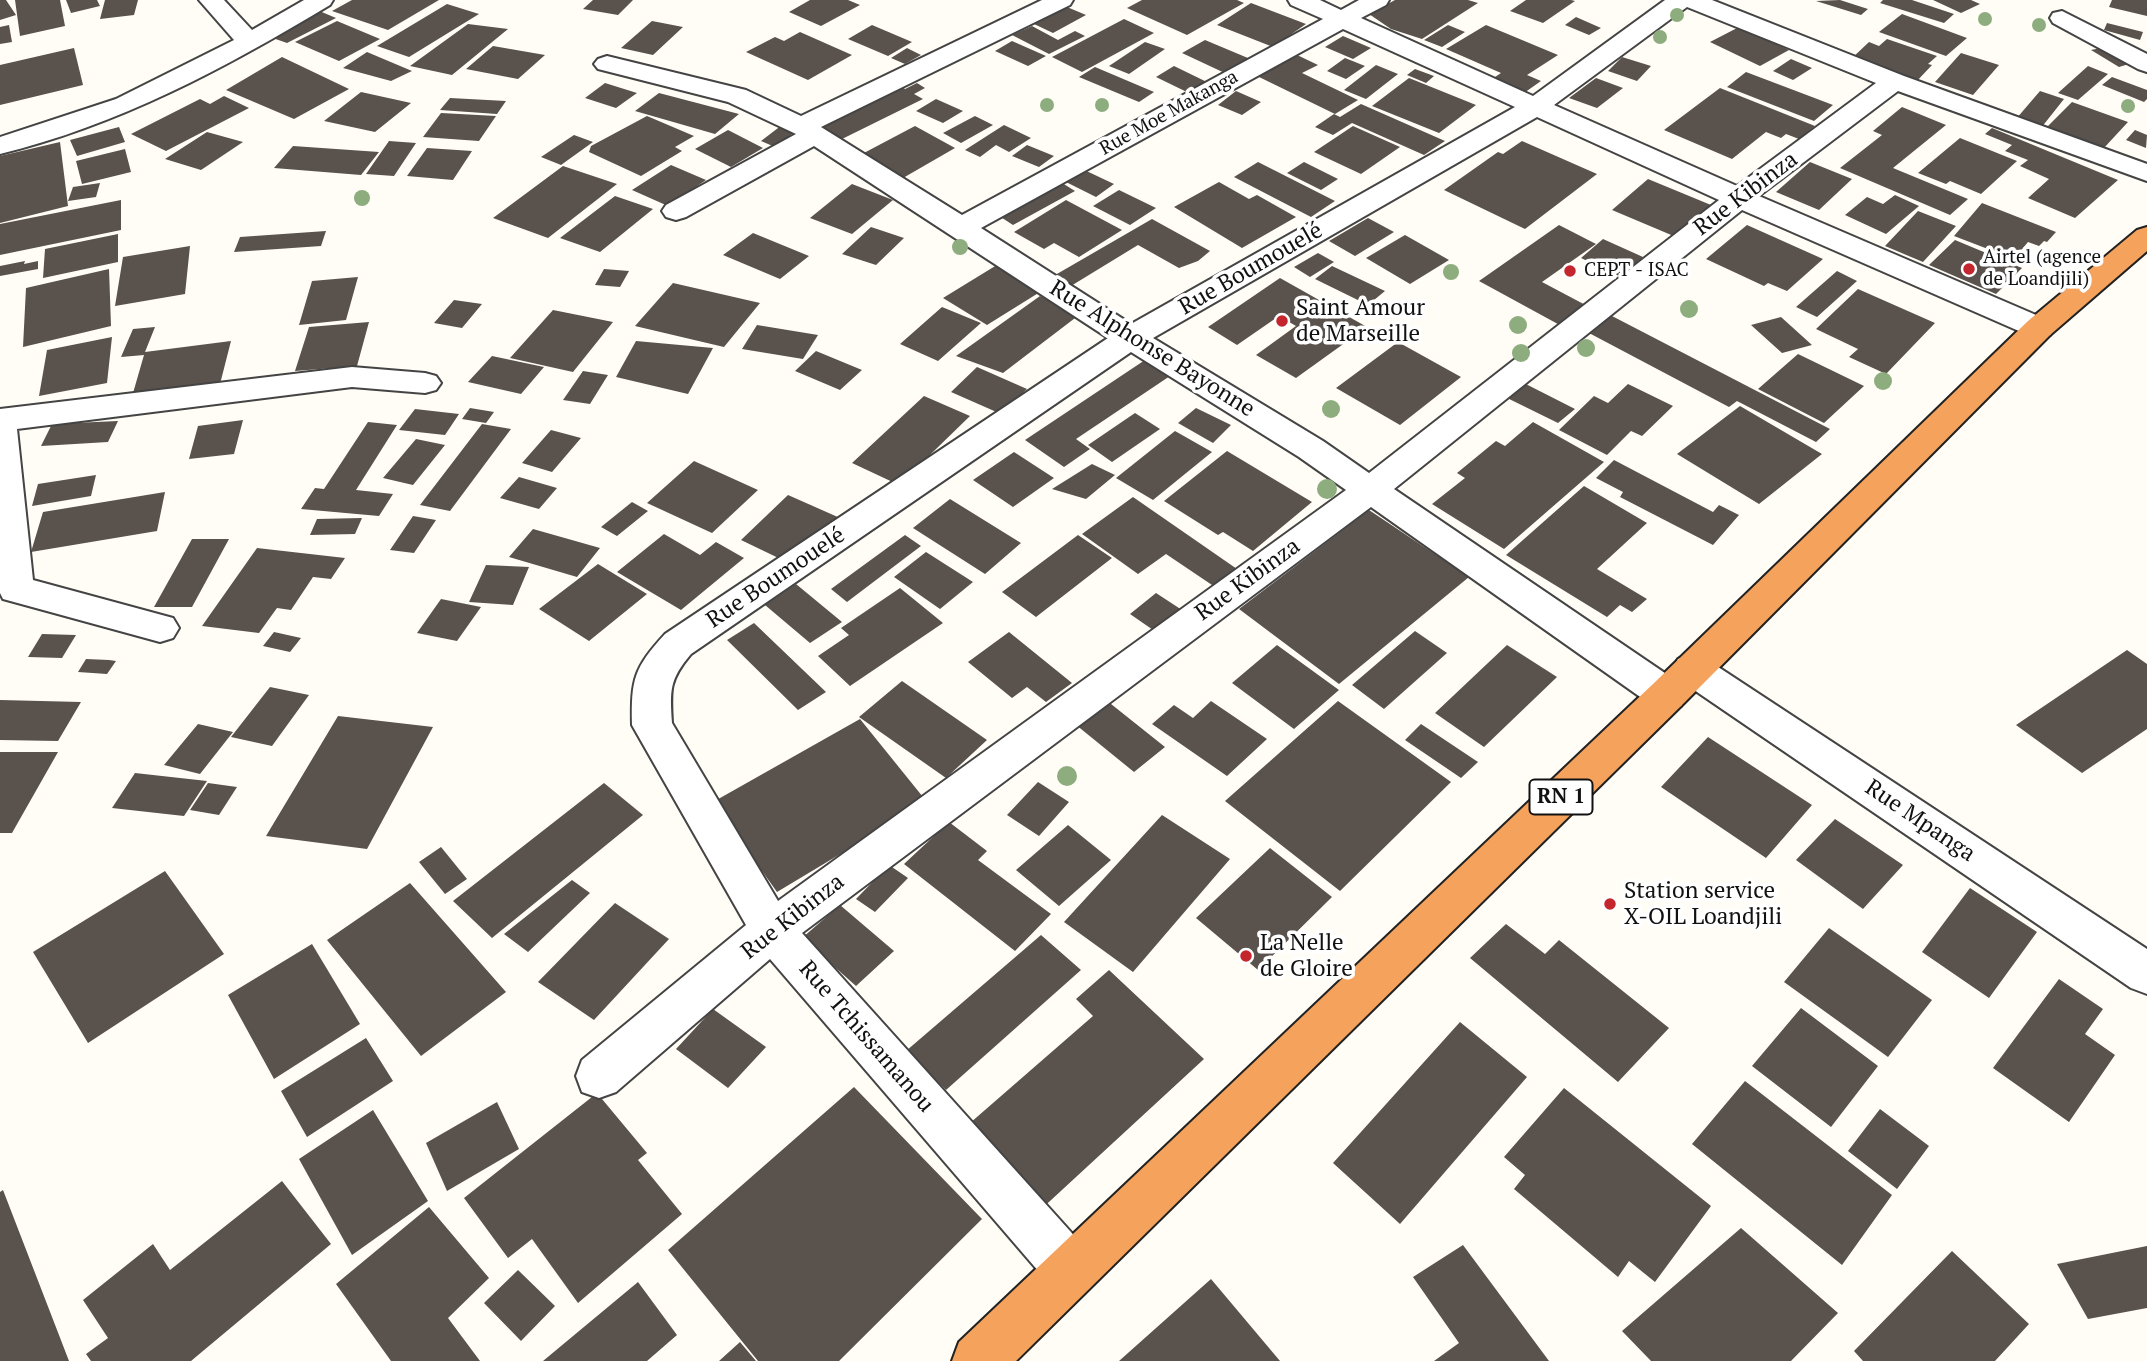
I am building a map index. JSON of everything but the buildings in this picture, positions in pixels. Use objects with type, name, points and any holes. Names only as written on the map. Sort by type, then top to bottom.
[{"type":"highway","name":"RN 1","points":[[978,1361],[1679,682],[2039,328],[2147,236]]},
{"type":"street","points":[[211,0],[250,42]]},
{"type":"street","points":[[0,146],[97,115],[141,97],[250,42],[321,0]]},
{"type":"street","points":[[677,211],[808,131],[1061,0]]},
{"type":"street","points":[[1300,0],[1739,198],[2039,328]]},
{"type":"street","name":"Rue Moe Makanga","points":[[961,227],[1377,0]]},
{"type":"street","name":"Rue Boumouelé","points":[[656,669],[678,643],[1130,338],[1536,106],[1681,0]]},
{"type":"street","points":[[1691,0],[1895,81],[2147,173]]},
{"type":"street","points":[[2062,18],[2147,64]]},
{"type":"street","name":"Rue Alphonse Bayonne","points":[[607,64],[737,96],[808,131],[1130,338],[1311,449],[1369,491],[1679,682]]},
{"type":"street","name":"Rue Kibinza","points":[[599,1076],[772,930],[1369,491],[1739,198],[1895,81]]},
{"type":"street","points":[[160,628],[16,589],[0,421],[352,377],[425,383]]},
{"type":"street","name":"Rue Tchissamanou","points":[[656,669],[651,700],[652,725],[772,930],[1070,1269]]},
{"type":"street","name":"Rue Mpanga","points":[[1679,682],[2147,974]]},
{"type":"place","name":"Airtel (agence de Loandjili)","points":[[1969,269]]},
{"type":"place","name":"CEPT - ISAC","points":[[1570,271]]},
{"type":"place","name":"Saint Amour de Marseille","points":[[1282,321]]},
{"type":"place","name":"Station service X-OIL Loandjili","points":[[1610,904]]},
{"type":"place","name":"La Nelle de Gloire","points":[[1246,956]]}]
